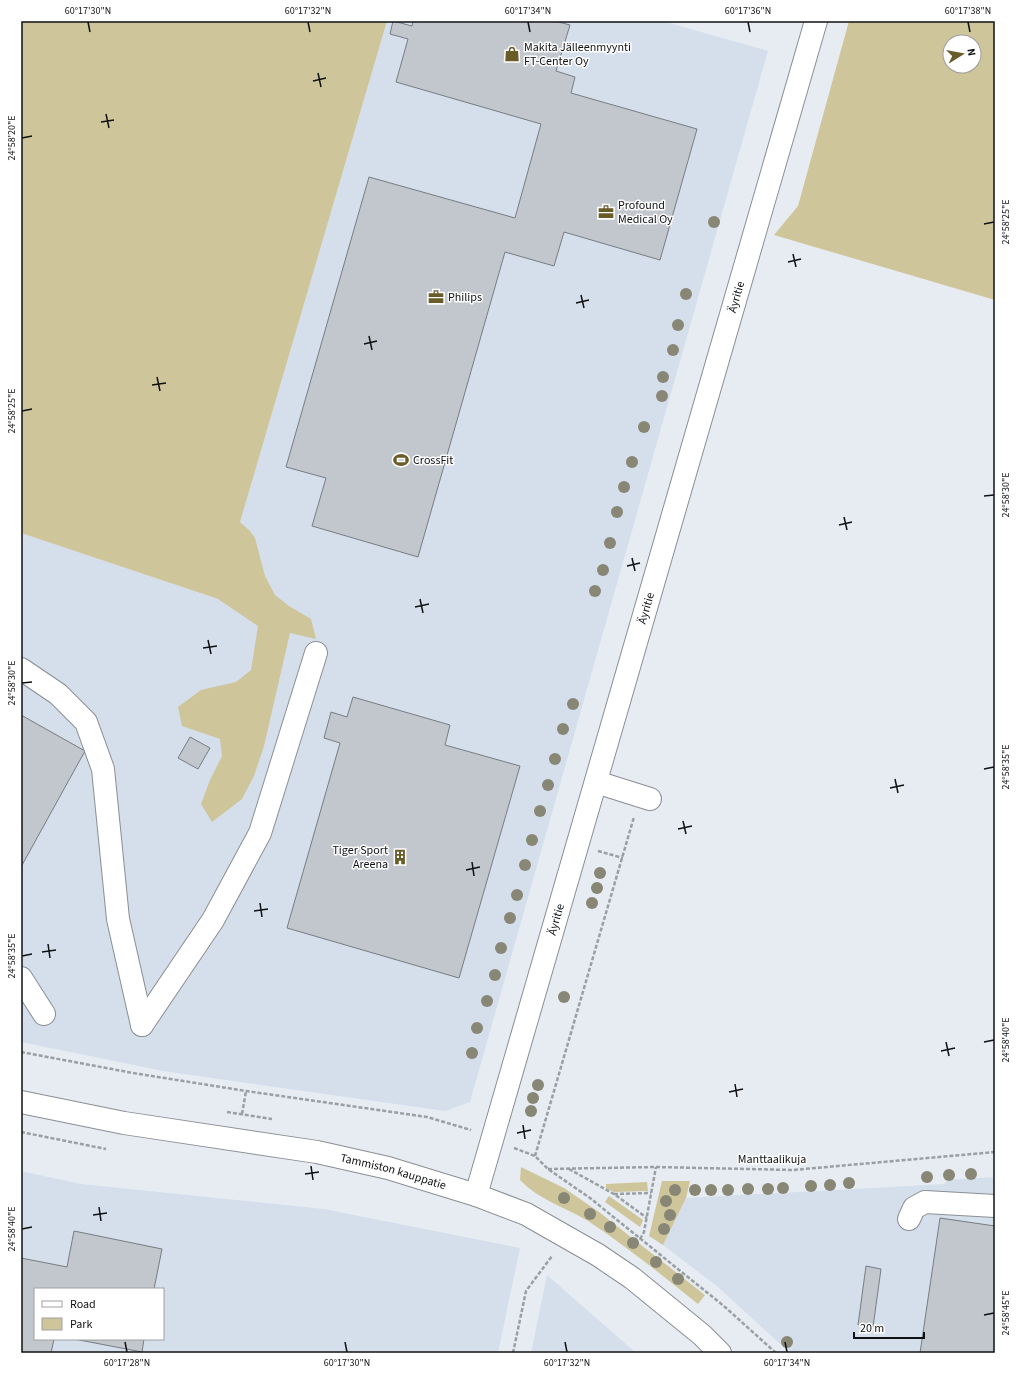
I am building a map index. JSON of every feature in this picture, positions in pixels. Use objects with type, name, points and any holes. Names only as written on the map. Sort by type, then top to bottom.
[{"type":"street","name":"Äyritie","points":[[476,1194],[816,21]]},
{"type":"street","points":[[21,669],[58,694],[86,722],[103,769],[118,919],[142,1025],[213,920],[260,832],[316,653]]},
{"type":"street","points":[[596,782],[645,798]]},
{"type":"street","points":[[21,978],[44,1014]]},
{"type":"street","name":"Tammiston kauppatie","points":[[21,1102],[124,1123],[316,1152],[388,1168],[476,1194],[526,1214],[568,1237],[632,1278],[702,1335],[720,1353]]},
{"type":"street","points":[[909,1219],[914,1208],[925,1202],[995,1206]]},
{"type":"path","points":[[535,1156],[645,798]]},
{"type":"path","points":[[242,1114],[246,1091]]},
{"type":"path","points":[[227,1112],[272,1119]]},
{"type":"path","points":[[21,1132],[106,1149]]},
{"type":"path","name":"Manttaalikuja","points":[[548,1169],[656,1167],[793,1170],[995,1152]]},
{"type":"path","points":[[640,1239],[644,1232],[656,1167]]},
{"type":"path","points":[[568,1168],[614,1194],[647,1218]]},
{"type":"path","points":[[614,1194],[651,1193]]},
{"type":"path","points":[[512,1353],[526,1291],[568,1237]]},
{"type":"shaded area","points":[[387,21],[662,21],[768,51],[470,1102],[445,1111],[163,1071],[21,1042],[21,533],[217,599]]},
{"type":"shaded area","points":[[21,1171],[81,1184],[324,1209],[520,1248],[498,1353],[21,1353]]},
{"type":"shaded area","points":[[995,1177],[995,1353],[790,1353],[718,1287],[663,1245],[686,1198],[945,1184],[947,1180]]},
{"type":"shaded area","points":[[547,1275],[636,1353],[531,1353]]},
{"type":"green space","points":[[21,21],[387,21],[240,522],[255,538],[265,576],[275,595],[289,606],[311,619],[316,639],[290,633],[264,746],[254,776],[242,799],[212,822],[201,804],[210,780],[222,756],[220,739],[182,726],[178,707],[201,690],[236,682],[251,670],[258,626],[218,599],[21,533]]},
{"type":"green space","points":[[849,21],[995,21],[995,300],[774,235],[798,206]]},
{"type":"green space","points":[[521,1167],[564,1188],[599,1212],[705,1295],[698,1304],[644,1261],[588,1221],[535,1193],[520,1180]]},
{"type":"green space","points":[[662,1181],[690,1181],[686,1198],[663,1245],[649,1236]]},
{"type":"green space","points":[[647,1182],[648,1191],[614,1192],[606,1188],[606,1184]]},
{"type":"green space","points":[[609,1196],[643,1220],[640,1227],[605,1202]]},
{"type":"building","points":[[393,21],[412,26],[413,21],[555,21],[570,25],[556,71],[575,77],[571,93],[697,129],[660,260],[564,232],[554,266],[505,252],[418,557],[312,526],[326,478],[286,467],[369,177],[515,218],[541,124],[396,82],[408,39],[390,34]]},
{"type":"building","name":"Tiger Sport Areena","points":[[353,697],[450,725],[445,745],[520,766],[459,978],[287,928],[340,743],[324,738],[331,712],[347,717]]},
{"type":"building","points":[[21,715],[85,751],[21,867]]},
{"type":"building","points":[[190,737],[210,748],[198,769],[178,758]]},
{"type":"building","points":[[940,1218],[995,1226],[995,1353],[920,1353]]},
{"type":"building","points":[[74,1231],[162,1249],[154,1288],[34,1288],[34,1340],[54,1340],[51,1353],[21,1353],[21,1258],[67,1267]]},
{"type":"building","points":[[866,1266],[881,1269],[873,1327],[858,1325]]},
{"type":"building","points":[[79,1340],[144,1340],[142,1352]]},
{"type":"place","name":"Makita Jälleenmyynti FT-Center Oy","points":[[512,54]]},
{"type":"place","name":"Profound Medical Oy","points":[[606,212]]},
{"type":"place","name":"Philips","points":[[436,297]]},
{"type":"place","name":"CrossFit","points":[[401,460]]},
{"type":"place","name":"Tiger Sport Areena","points":[[400,857]]}]
